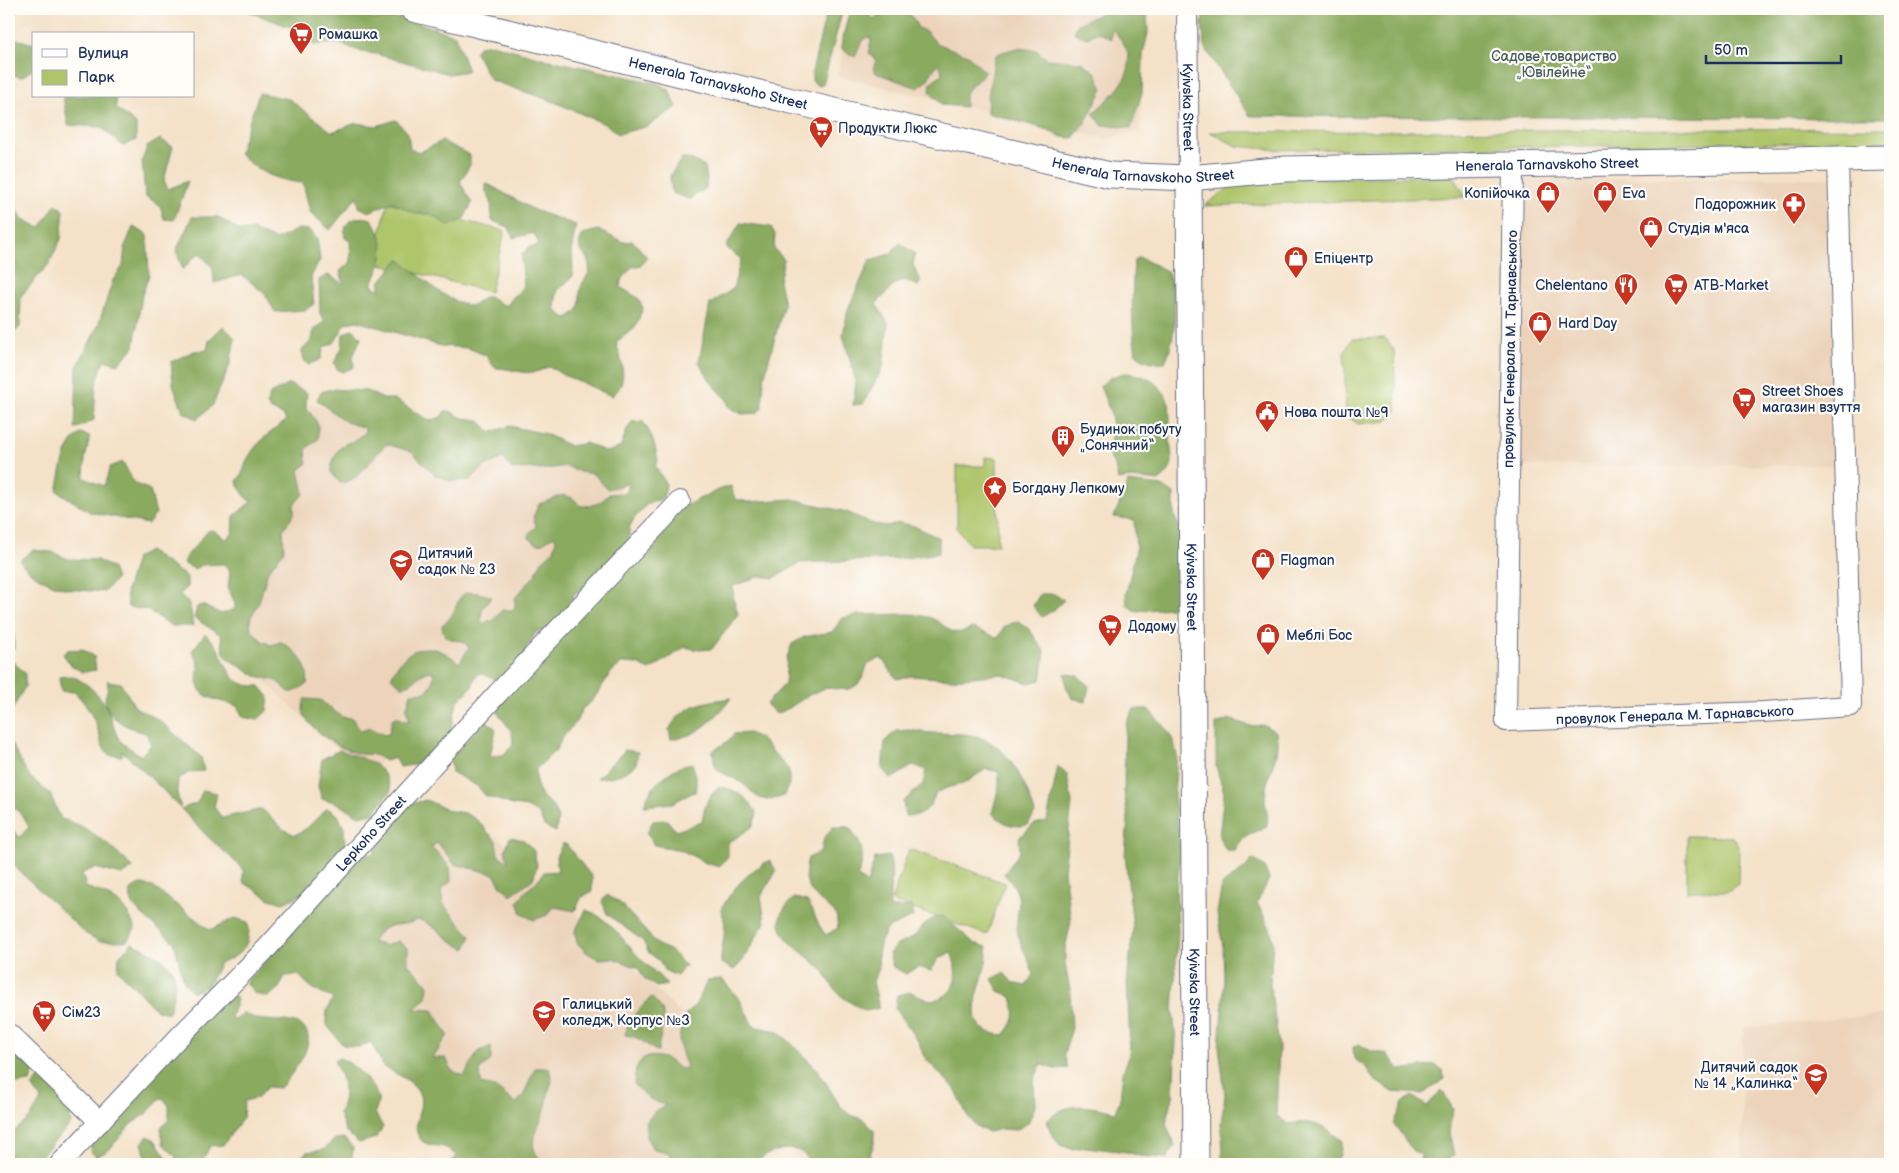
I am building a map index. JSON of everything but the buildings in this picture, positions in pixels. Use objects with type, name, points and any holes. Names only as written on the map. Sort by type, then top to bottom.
[{"type":"main road","name":"Henerala Tarnavskoho Street","points":[[413,9],[796,102],[1110,175],[1189,178],[1286,169],[1890,158]]},
{"type":"main road","name":"Kyivska Street","points":[[1189,178],[1196,1164]]},
{"type":"street","name":"Kyivska Street","points":[[1186,9],[1189,178]]},
{"type":"street","name":"провулок Генерала М. Тарнавського","points":[[1513,165],[1506,721],[1763,712],[1851,706],[1838,159]]},
{"type":"street","name":"Lepkoho Street","points":[[60,1164],[268,947],[498,693],[680,502]]},
{"type":"street","points":[[9,1034],[100,1122]]},
{"type":"shaded area","points":[[857,9],[1144,9],[1140,131],[1106,139],[837,76]]},
{"type":"shaded area","points":[[1833,178],[1836,465],[1519,466],[1520,179]]},
{"type":"shaded area","name":"Дитячий садок № 23","points":[[310,405],[624,476],[615,517],[367,775],[227,647]]},
{"type":"shaded area","name":"Галицький коледж, Корпус №3","points":[[428,823],[497,837],[779,1108],[727,1164],[529,1164],[305,958]]},
{"type":"shaded area","name":"Дитячий садок № 14 „Калинка“","points":[[1890,1014],[1890,1164],[1742,1164],[1743,1028]]},
{"type":"green space","points":[[242,9],[349,9],[374,19],[403,18],[455,35],[468,71],[449,74],[362,52],[338,43],[314,45],[295,29]]},
{"type":"green space","points":[[827,9],[843,9],[823,84],[819,86],[812,81],[812,72]]},
{"type":"green space","points":[[850,9],[868,9],[872,19],[894,10],[912,16],[918,28],[927,32],[936,43],[968,55],[985,72],[965,93],[965,107],[942,105],[930,92],[931,82],[942,74],[940,64],[936,66],[926,82],[918,88],[876,73],[873,69],[876,60],[869,53],[871,38],[867,37],[863,40],[855,57],[843,50],[841,45]]},
{"type":"green space","points":[[1109,9],[1147,9],[1148,33],[1143,54],[1142,93],[1131,128],[1102,125],[1093,113],[1115,93],[1126,77],[1129,58],[1125,45],[1112,28],[1111,39],[1098,32],[1087,38],[1074,33],[1078,24]]},
{"type":"green space","name":"Садове товариство „Ювілейне“","points":[[1204,9],[1890,9],[1890,118],[1250,116],[1205,48],[1202,25]]},
{"type":"green space","points":[[9,37],[32,43],[32,70],[21,77],[9,74]]},
{"type":"green space","points":[[492,44],[549,60],[657,83],[669,90],[677,107],[648,126],[618,134],[607,125],[552,101],[490,80],[475,52],[479,46]]},
{"type":"green space","points":[[1017,48],[1036,50],[1047,59],[1082,62],[1096,73],[1103,89],[1085,123],[1073,138],[1062,137],[1042,128],[987,113],[995,56]]},
{"type":"green space","points":[[259,93],[289,99],[332,132],[356,123],[376,126],[396,120],[408,133],[410,149],[420,152],[442,141],[470,155],[470,165],[460,182],[472,203],[463,220],[449,226],[431,214],[416,214],[392,202],[369,212],[359,207],[357,196],[330,230],[310,212],[303,183],[276,178],[260,170],[239,153]]},
{"type":"green space","points":[[63,98],[116,98],[116,108],[136,124],[136,140],[123,146],[101,127],[68,125]]},
{"type":"green space","points":[[1890,128],[1890,142],[1277,150],[1236,146],[1210,132]]},
{"type":"green space","points":[[160,139],[173,147],[164,180],[168,189],[188,181],[174,220],[164,219],[160,205],[145,196],[142,161],[147,147]]},
{"type":"green space","points":[[682,158],[693,160],[705,167],[706,188],[690,199],[672,193],[670,176]]},
{"type":"green space","points":[[1454,176],[1466,197],[1204,206],[1235,183],[1262,179]]},
{"type":"green space","points":[[486,183],[534,210],[576,225],[572,247],[573,276],[557,292],[555,308],[562,316],[567,318],[577,311],[581,287],[589,272],[589,265],[579,245],[583,234],[598,230],[623,242],[633,241],[647,257],[641,265],[632,267],[621,281],[620,287],[638,298],[643,308],[635,328],[616,342],[623,371],[618,390],[612,396],[547,367],[528,373],[495,368],[485,355],[468,348],[441,346],[357,321],[346,323],[334,343],[324,347],[321,359],[308,365],[302,358],[302,350],[312,340],[314,330],[325,321],[320,314],[319,280],[328,275],[344,284],[340,271],[351,262],[350,241],[345,238],[345,232],[348,224],[355,219],[371,219],[377,227],[382,244],[383,252],[379,268],[371,285],[380,290],[380,282],[399,259],[442,294],[452,299],[472,306],[485,297],[490,297],[503,305],[508,305],[523,285],[522,255],[529,247],[539,245],[534,233],[513,238],[509,227],[492,221],[491,201],[486,192]]},
{"type":"green space","points":[[9,197],[23,219],[40,228],[56,204],[64,211],[61,239],[49,264],[21,296],[20,327],[12,335],[9,382]]},
{"type":"green space","points":[[388,202],[505,231],[490,292],[373,262]]},
{"type":"green space","points":[[192,217],[218,217],[240,231],[251,229],[275,240],[299,229],[309,230],[317,238],[320,260],[311,277],[314,304],[305,310],[275,312],[265,294],[242,275],[214,283],[213,268],[199,253],[183,269],[176,251]]},
{"type":"green space","points":[[740,223],[771,227],[775,234],[774,249],[784,259],[779,281],[784,304],[764,378],[762,408],[757,413],[742,414],[729,407],[727,400],[711,382],[699,362],[710,304],[733,289],[741,259],[726,247]]},
{"type":"green space","points":[[133,227],[147,234],[149,275],[142,295],[134,347],[119,364],[104,360],[96,385],[94,420],[75,429],[77,367],[98,326],[113,280],[123,266],[125,246]]},
{"type":"green space","points":[[900,243],[915,254],[913,265],[921,281],[918,286],[905,280],[895,284],[876,304],[888,323],[883,367],[863,404],[853,405],[856,382],[843,335],[848,309],[870,260],[890,254]]},
{"type":"green space","points":[[1139,257],[1167,271],[1171,282],[1175,317],[1172,341],[1165,362],[1149,361],[1136,354],[1134,343],[1133,284],[1134,261]]},
{"type":"green space","points":[[223,326],[235,338],[230,364],[213,405],[197,419],[183,412],[173,384],[171,362],[194,351],[207,350],[209,340]]},
{"type":"green space","points":[[353,329],[361,337],[353,357],[354,367],[343,372],[337,369],[334,363],[342,348],[343,334]]},
{"type":"green space","points":[[1385,338],[1394,350],[1396,411],[1387,421],[1358,424],[1346,415],[1344,353],[1352,339]]},
{"type":"green space","points":[[1124,373],[1138,375],[1158,385],[1169,404],[1172,461],[1169,470],[1159,481],[1131,478],[1118,480],[1115,466],[1108,454],[1113,427],[1111,414],[1100,386],[1111,377]]},
{"type":"green space","points":[[289,384],[307,393],[306,407],[318,424],[318,439],[306,449],[307,464],[299,470],[304,494],[294,504],[294,514],[283,530],[284,551],[268,571],[259,602],[250,619],[251,629],[262,641],[271,645],[281,642],[297,654],[301,660],[306,671],[307,684],[294,692],[289,692],[277,681],[256,676],[228,659],[223,651],[221,635],[194,618],[197,607],[202,605],[221,614],[235,609],[235,603],[228,588],[230,571],[224,564],[202,565],[194,569],[185,564],[184,559],[208,531],[213,530],[226,539],[233,533],[234,516],[253,500],[248,500],[238,486],[237,481],[255,448],[264,438],[286,421],[284,416],[270,409],[267,404],[270,394]]},
{"type":"green space","points":[[331,389],[367,391],[383,399],[394,399],[430,421],[441,417],[445,411],[450,411],[462,418],[479,420],[491,432],[510,426],[546,434],[570,446],[586,443],[607,452],[621,447],[626,431],[632,422],[642,421],[651,435],[654,444],[658,461],[655,465],[666,484],[664,495],[661,499],[646,505],[634,519],[629,528],[629,540],[624,555],[593,583],[575,593],[560,624],[553,632],[537,631],[525,650],[526,668],[499,681],[480,673],[475,677],[472,687],[457,702],[449,740],[420,764],[399,767],[395,758],[385,761],[376,756],[349,751],[337,745],[320,734],[310,724],[304,715],[303,706],[305,699],[320,700],[342,717],[352,718],[361,731],[370,728],[384,735],[389,734],[392,719],[396,717],[406,721],[410,720],[406,710],[411,693],[426,692],[432,684],[434,674],[430,671],[403,687],[391,677],[397,666],[412,652],[430,648],[449,655],[459,663],[469,648],[463,641],[446,636],[442,625],[454,612],[459,599],[469,593],[478,593],[492,597],[482,609],[481,620],[484,624],[488,621],[493,621],[502,610],[512,610],[515,607],[515,598],[535,575],[542,561],[554,550],[556,540],[554,536],[541,544],[537,544],[529,538],[529,533],[536,526],[533,517],[539,504],[563,495],[573,498],[581,506],[590,506],[600,502],[609,494],[624,493],[628,488],[627,484],[607,489],[594,474],[580,472],[566,466],[540,470],[529,468],[513,470],[503,458],[485,466],[470,480],[450,481],[434,474],[412,452],[387,444],[354,478],[340,483],[331,472],[335,456],[341,447],[356,441],[357,438],[365,433],[365,428],[346,422],[317,400],[321,392]]},
{"type":"green space","points":[[81,433],[90,437],[85,459],[84,478],[104,486],[110,467],[123,462],[134,483],[150,490],[156,514],[148,524],[90,512],[57,491],[67,452],[75,438]]},
{"type":"green space","points":[[985,457],[997,458],[998,545],[970,545],[957,529],[957,466],[985,466]]},
{"type":"green space","points":[[1128,482],[1162,486],[1174,494],[1174,516],[1181,530],[1184,578],[1178,600],[1171,608],[1135,611],[1127,605],[1126,594],[1136,550],[1134,520],[1114,517]]},
{"type":"green space","points":[[731,486],[735,499],[749,502],[792,499],[847,512],[873,524],[887,526],[900,523],[914,526],[939,538],[939,553],[898,559],[800,563],[774,578],[760,576],[733,586],[734,601],[738,614],[712,649],[699,650],[685,647],[650,670],[637,664],[623,663],[612,671],[593,700],[582,709],[576,722],[562,738],[556,750],[536,769],[536,783],[541,796],[552,805],[558,818],[556,832],[544,826],[539,814],[527,807],[513,805],[486,796],[477,786],[452,772],[450,758],[486,720],[496,729],[490,756],[503,755],[513,745],[512,732],[496,710],[508,695],[530,674],[537,659],[683,507]]},
{"type":"green space","points":[[33,550],[52,552],[68,559],[97,560],[112,568],[116,579],[104,592],[73,590],[55,585],[34,575],[23,565],[20,560]]},
{"type":"green space","points":[[149,551],[187,577],[187,588],[180,594],[190,605],[193,626],[172,626],[147,610],[128,607],[126,592],[136,558]]},
{"type":"green space","points":[[1040,594],[1054,594],[1064,600],[1054,610],[1042,617],[1033,606]]},
{"type":"green space","points":[[9,600],[13,604],[14,649],[9,649]]},
{"type":"green space","points":[[909,614],[931,618],[953,632],[973,628],[998,638],[1005,626],[1018,621],[1029,629],[1045,652],[1041,680],[1028,683],[1002,674],[952,679],[911,676],[897,679],[881,658],[867,665],[861,680],[850,689],[823,689],[776,714],[766,704],[785,684],[787,657],[792,644],[804,637],[832,632],[843,618],[856,615]]},
{"type":"green space","points":[[205,634],[213,642],[232,676],[238,682],[260,686],[269,697],[267,711],[257,720],[243,717],[237,706],[211,698],[201,691],[197,676],[199,664],[192,651]]},
{"type":"green space","points":[[82,649],[94,656],[96,670],[82,672],[71,665],[63,654],[68,650]]},
{"type":"green space","points":[[9,658],[25,673],[25,687],[11,712],[9,740]]},
{"type":"green space","points":[[1065,673],[1078,676],[1089,685],[1086,702],[1072,698],[1066,686]]},
{"type":"green space","points":[[72,676],[85,683],[101,698],[121,742],[141,756],[151,745],[146,733],[127,726],[110,713],[105,700],[108,686],[107,681],[121,683],[135,707],[159,720],[201,757],[204,771],[190,772],[178,779],[177,793],[181,809],[122,751],[122,756],[109,755],[102,745],[94,719],[85,704],[74,692],[61,691],[59,677]]},
{"type":"green space","points":[[731,698],[705,726],[689,735],[671,739],[669,730],[675,721],[688,710],[703,703]]},
{"type":"green space","points":[[1134,709],[1148,709],[1167,730],[1174,742],[1177,756],[1174,796],[1181,854],[1176,889],[1178,932],[1173,1012],[1176,1041],[1173,1097],[1166,1124],[1175,1146],[1167,1158],[1139,1156],[1127,1152],[1086,1147],[1072,1149],[1060,1145],[1051,1133],[1047,1121],[1054,1114],[1070,1107],[1096,1108],[1115,1112],[1120,1099],[1123,1072],[1130,1046],[1127,983],[1133,928],[1125,855],[1128,819],[1124,791],[1125,735],[1127,721]]},
{"type":"green space","points":[[1229,719],[1250,726],[1264,725],[1276,732],[1277,742],[1275,759],[1266,790],[1267,826],[1243,838],[1235,850],[1226,850],[1219,837],[1224,793],[1216,766],[1216,724]]},
{"type":"green space","points":[[910,730],[979,737],[1002,751],[1019,774],[1031,800],[1035,813],[1028,825],[1017,826],[1009,824],[1000,820],[992,813],[999,786],[999,772],[986,769],[963,784],[949,787],[936,793],[930,806],[919,815],[905,816],[903,802],[923,784],[926,770],[914,765],[891,779],[882,769],[885,741],[896,731]]},
{"type":"green space","points":[[749,733],[761,739],[789,770],[789,784],[784,796],[766,800],[756,796],[742,783],[716,768],[713,751],[734,734]]},
{"type":"green space","points":[[9,740],[29,776],[50,794],[61,819],[80,826],[100,838],[133,868],[122,875],[95,868],[82,873],[86,887],[111,897],[127,912],[135,929],[127,941],[99,941],[86,934],[14,866],[9,857],[9,827],[20,837],[29,827],[22,815],[9,803]]},
{"type":"green space","points":[[340,750],[365,759],[384,773],[391,791],[373,813],[359,816],[335,802],[322,799],[318,786],[322,759]]},
{"type":"green space","points":[[625,750],[638,752],[636,765],[618,775],[597,778]]},
{"type":"green space","points":[[692,763],[696,776],[696,791],[672,803],[644,806],[651,791],[662,778],[677,768]]},
{"type":"green space","points":[[1058,766],[1067,775],[1072,803],[1064,872],[1071,921],[1065,950],[1072,1028],[1064,1054],[1068,1068],[1054,1069],[1041,1064],[1034,1080],[1035,1107],[1028,1123],[1016,1130],[1002,1129],[988,1132],[976,1126],[967,1115],[955,1089],[924,1057],[919,1043],[895,1009],[897,995],[911,992],[934,1000],[949,992],[955,980],[955,965],[951,952],[938,959],[931,971],[918,967],[906,974],[893,967],[889,954],[897,945],[916,935],[927,922],[943,916],[974,943],[987,947],[975,1014],[979,1024],[988,1031],[1004,1035],[1011,1026],[1014,1017],[1012,997],[999,991],[992,979],[1004,973],[1013,983],[1026,986],[1033,974],[1017,928],[1019,898],[1017,891],[1004,874],[1020,852],[1019,838],[1034,824],[1047,821]]},
{"type":"green space","points":[[719,787],[742,795],[757,814],[752,827],[728,843],[728,857],[719,867],[706,863],[681,850],[654,845],[647,833],[653,821],[667,820],[676,831],[702,822],[707,803]]},
{"type":"green space","points":[[203,790],[217,793],[214,807],[222,818],[262,809],[283,829],[295,835],[307,828],[327,808],[338,815],[344,828],[345,842],[331,874],[295,898],[282,903],[270,899],[243,882],[243,870],[181,809],[197,803]]},
{"type":"green space","points":[[426,800],[451,811],[465,813],[477,820],[496,841],[498,855],[508,862],[505,850],[510,837],[524,840],[534,851],[537,865],[533,879],[511,895],[501,886],[494,874],[454,864],[438,843],[431,846],[450,867],[451,881],[441,890],[443,904],[471,936],[466,949],[429,924],[419,920],[385,928],[372,942],[385,946],[398,941],[408,949],[408,964],[428,984],[427,998],[414,1009],[433,1010],[448,1035],[433,1058],[446,1058],[452,1071],[464,1076],[478,1052],[491,1046],[491,1060],[480,1070],[481,1084],[495,1087],[516,1104],[524,1094],[535,1068],[549,1068],[552,1082],[533,1144],[538,1157],[545,1164],[449,1164],[457,1156],[444,1147],[427,1144],[418,1135],[417,1124],[421,1102],[420,1094],[416,1088],[404,1078],[383,1066],[371,1042],[358,1047],[343,1045],[326,1024],[327,1010],[333,998],[314,989],[299,975],[285,976],[279,988],[268,997],[255,994],[246,982],[359,856],[373,854],[381,843],[399,807]]},
{"type":"green space","points":[[833,827],[849,827],[857,839],[862,850],[862,863],[857,876],[867,884],[875,858],[889,856],[891,863],[890,908],[904,908],[911,905],[913,917],[888,928],[881,941],[878,955],[879,969],[873,981],[879,1008],[866,1011],[843,997],[835,989],[824,972],[796,948],[782,930],[780,920],[784,910],[794,898],[807,901],[826,935],[838,928],[836,914],[811,891],[806,878],[808,858],[821,852],[824,838]]},
{"type":"green space","points":[[1687,836],[1733,837],[1739,846],[1738,884],[1728,891],[1687,891]]},
{"type":"green space","points":[[562,844],[566,844],[592,877],[592,891],[581,898],[575,911],[554,907],[547,915],[534,920],[522,914],[518,902],[544,872],[558,871],[556,857]]},
{"type":"green space","points":[[909,849],[1005,883],[987,935],[891,901]]},
{"type":"green space","points":[[1253,859],[1264,866],[1269,879],[1257,903],[1270,928],[1273,941],[1270,984],[1279,1046],[1276,1115],[1288,1124],[1310,1123],[1317,1125],[1342,1141],[1340,1155],[1334,1164],[1220,1164],[1223,1151],[1221,1123],[1225,1095],[1219,1046],[1224,989],[1223,947],[1217,913],[1222,885],[1244,869]]},
{"type":"green space","points":[[770,860],[776,872],[761,896],[765,923],[734,970],[721,963],[725,924],[721,910],[741,881],[755,869]]},
{"type":"green space","points":[[139,884],[153,887],[210,930],[235,918],[248,922],[248,937],[243,948],[234,957],[220,963],[207,987],[193,992],[184,982],[174,942],[133,905],[129,892]]},
{"type":"green space","points":[[607,895],[620,903],[658,945],[670,950],[685,965],[677,976],[664,970],[660,961],[649,953],[643,941],[607,914],[602,901]]},
{"type":"green space","points":[[586,910],[608,923],[667,985],[656,987],[645,979],[638,968],[613,958],[598,959],[586,952],[577,943],[575,931]]},
{"type":"green space","points":[[132,943],[160,958],[172,969],[175,983],[169,1013],[156,1010],[118,970],[119,956]]},
{"type":"green space","points":[[722,979],[740,1000],[753,1026],[777,1031],[788,1040],[818,1070],[840,1106],[851,1115],[864,1120],[874,1130],[874,1144],[866,1164],[811,1164],[802,1153],[789,1149],[769,1154],[755,1164],[678,1164],[667,1152],[653,1149],[646,1137],[646,1123],[654,1112],[666,1105],[644,1095],[637,1088],[634,1083],[636,1069],[643,1058],[654,1056],[671,1062],[680,1069],[686,1068],[679,1041],[681,1027],[686,1014],[696,1004],[708,980]]},
{"type":"green space","points":[[227,996],[235,996],[237,1000],[231,1017],[234,1020],[243,1013],[257,1019],[292,1022],[302,1027],[307,1034],[308,1042],[305,1052],[283,1085],[280,1088],[267,1087],[257,1098],[244,1101],[243,1118],[223,1145],[210,1146],[201,1164],[178,1164],[175,1156],[163,1144],[161,1127],[169,1120],[169,1106],[164,1099],[160,1098],[146,1114],[131,1124],[109,1150],[96,1157],[90,1151],[92,1135]]},
{"type":"green space","points":[[651,997],[660,1006],[663,1014],[658,1052],[639,1039],[625,1035],[629,1021]]},
{"type":"green space","points":[[9,1040],[35,1069],[30,1082],[17,1084],[9,1073]]},
{"type":"green space","points":[[1359,1044],[1371,1051],[1387,1054],[1400,1070],[1435,1065],[1443,1070],[1444,1079],[1423,1094],[1393,1092],[1374,1080],[1365,1066],[1354,1059],[1353,1047]]},
{"type":"green space","points":[[337,1058],[348,1062],[354,1067],[367,1080],[376,1093],[378,1103],[375,1113],[383,1127],[376,1138],[359,1143],[346,1132],[339,1113],[344,1087],[334,1061]]},
{"type":"green space","points":[[39,1078],[50,1082],[69,1104],[71,1124],[33,1164],[9,1164],[9,1136],[30,1118],[41,1100],[32,1086]]},
{"type":"green space","points":[[1442,1090],[1453,1109],[1449,1132],[1454,1155],[1443,1164],[1420,1164],[1421,1154],[1413,1151],[1394,1124],[1403,1103],[1412,1096],[1427,1106]]},
{"type":"green space","points":[[148,1136],[155,1140],[171,1164],[148,1164],[142,1143]]},
{"type":"green space","points":[[344,1138],[353,1148],[352,1157],[338,1164],[296,1164],[306,1152],[323,1150],[335,1139]]},
{"type":"place","name":"Ромашка","points":[[301,55]]},
{"type":"place","name":"Продукти Люкс","points":[[821,149]]},
{"type":"place","name":"Копійочка","points":[[1548,214]]},
{"type":"place","name":"Eva","points":[[1605,214]]},
{"type":"place","name":"Подорожник","points":[[1794,225]]},
{"type":"place","name":"Студія м'яса","points":[[1651,249]]},
{"type":"place","name":"Епіцентр","points":[[1296,279]]},
{"type":"place","name":"Chelentano","points":[[1626,306]]},
{"type":"place","name":"ATB-Market","points":[[1676,306]]},
{"type":"place","name":"Hard Day","points":[[1540,344]]},
{"type":"place","name":"Street Shoes магазин взуття","points":[[1744,420]]},
{"type":"place","name":"Нова пошта №9","points":[[1267,433]]},
{"type":"place","name":"Будинок побуту „Сонячний“","points":[[1063,458]]},
{"type":"place","name":"Богдану Лепкому","points":[[995,509]]},
{"type":"place","name":"Flagman","points":[[1263,581]]},
{"type":"place","name":"Дитячий садок № 23","points":[[401,582]]},
{"type":"place","name":"Додому","points":[[1110,647]]},
{"type":"place","name":"Меблі Бос","points":[[1268,656]]},
{"type":"place","name":"Сім23","points":[[44,1033]]},
{"type":"place","name":"Галицький коледж, Корпус №3","points":[[544,1033]]},
{"type":"place","name":"Дитячий садок № 14 „Калинка“","points":[[1816,1096]]}]
